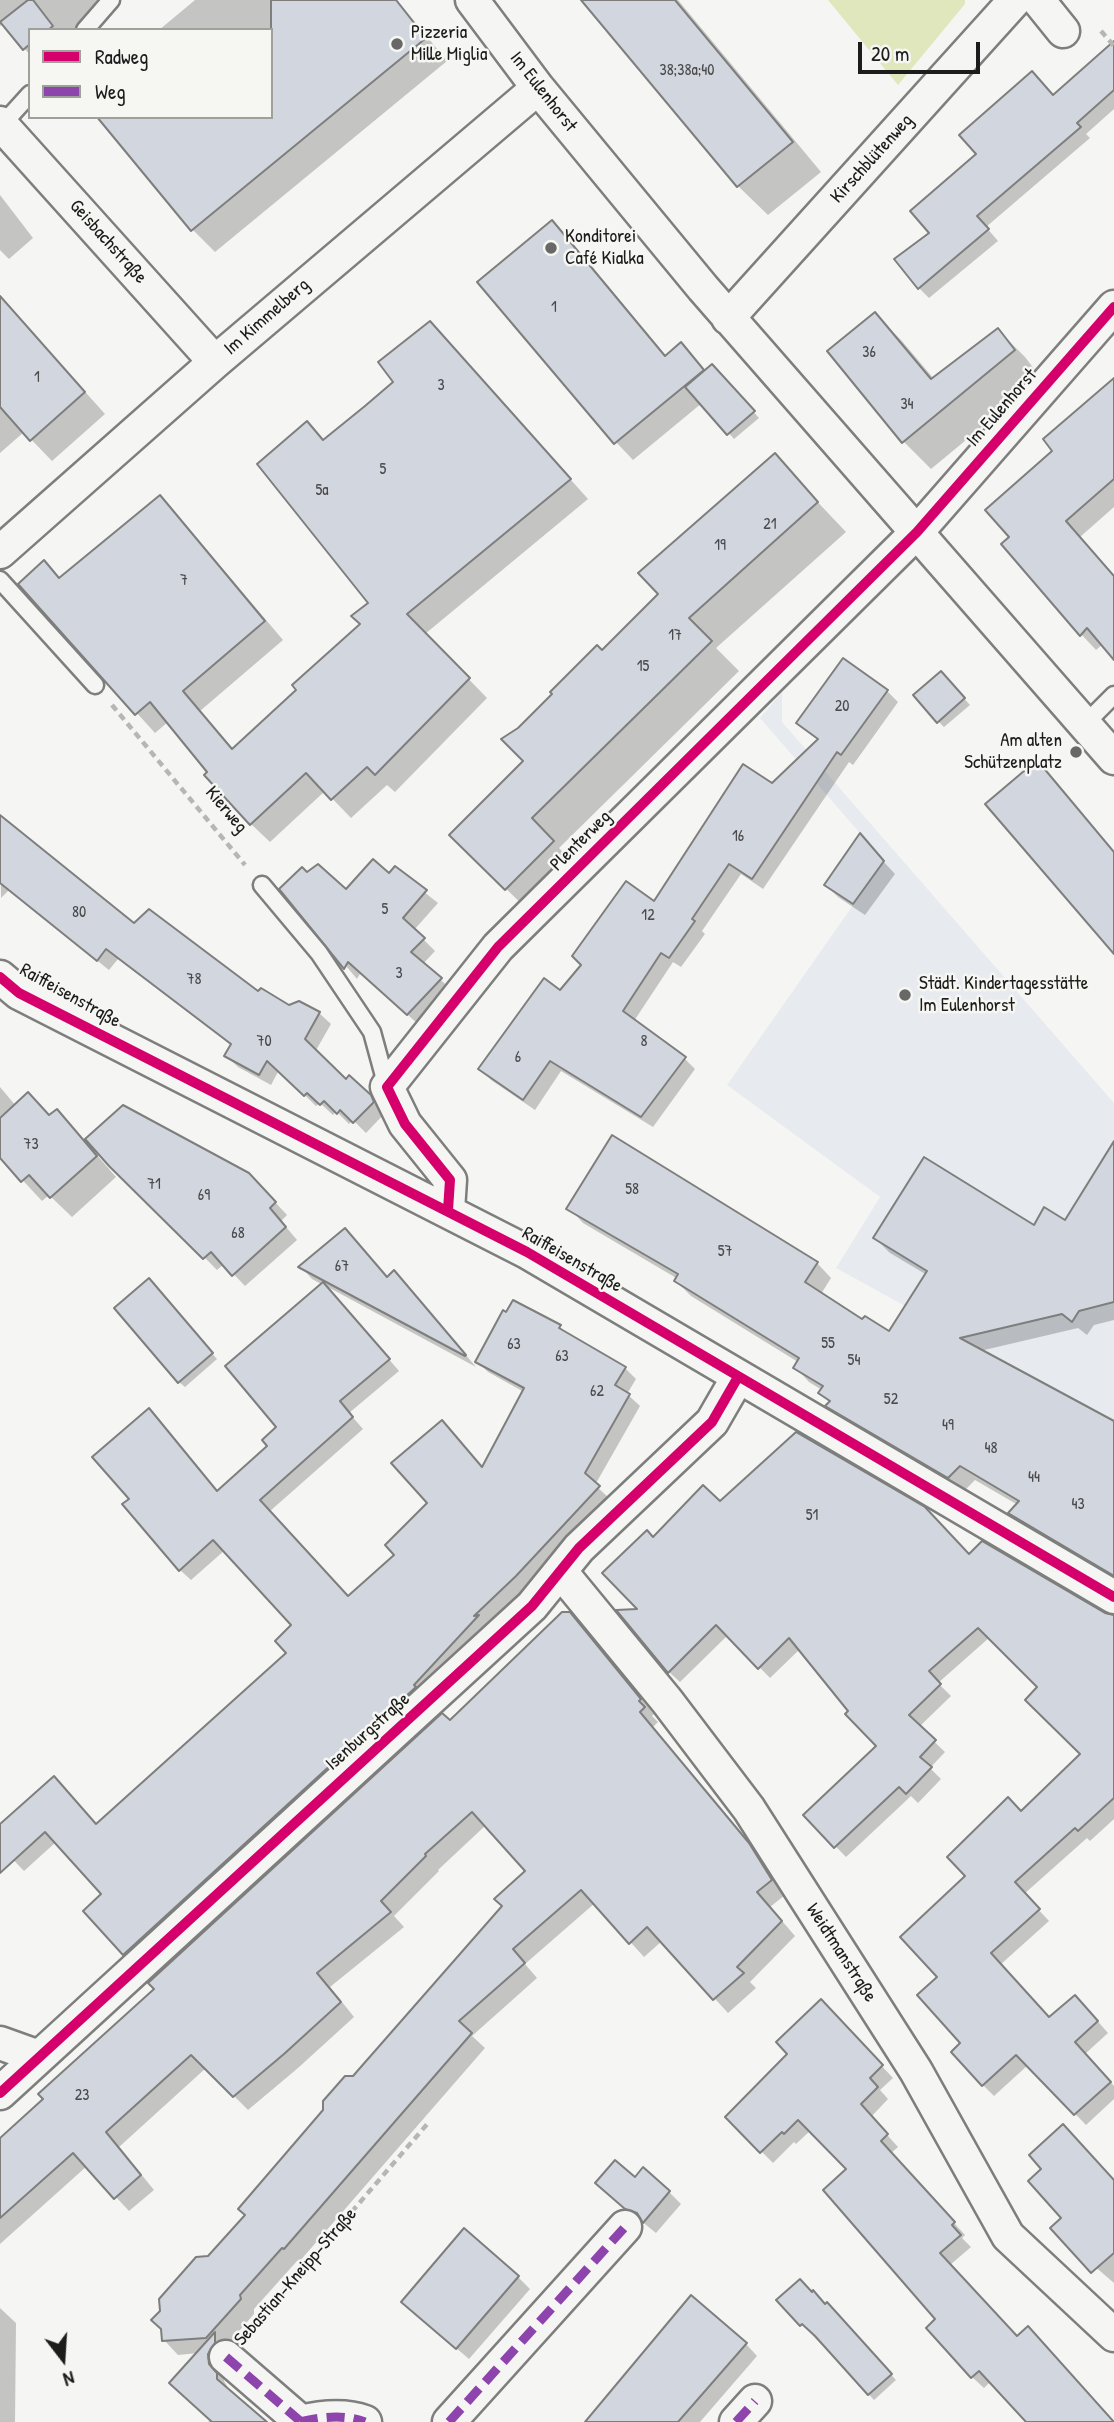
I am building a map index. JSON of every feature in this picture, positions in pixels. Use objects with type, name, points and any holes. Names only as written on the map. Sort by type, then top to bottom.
[{"type":"street","name":"Im Eulenhorst","points":[[472,0],[538,88],[728,318],[1114,758]]},
{"type":"street","name":"Kirschblütenweg","points":[[728,318],[1015,0]]},
{"type":"street","points":[[1038,0],[1063,31]]},
{"type":"street","name":"Im Kimmelberg","points":[[0,552],[215,362],[538,88]]},
{"type":"street","name":"Geisbachstraße","points":[[1,124],[215,362]]},
{"type":"street","name":"Im Eulenhorst","points":[[917,533],[1114,306]]},
{"type":"street","name":"Plenterweg","points":[[387,1087],[498,947],[917,533]]},
{"type":"street","name":"Raiffeisenstraße","points":[[0,977],[19,993],[527,1252],[1114,1597]]},
{"type":"street","points":[[387,1087],[405,1125],[450,1180],[448,1210]]},
{"type":"street","name":"Isenburgstraße","points":[[0,2093],[532,1606],[579,1548],[712,1422],[738,1377]]},
{"type":"street","name":"Weidtmanstraße","points":[[561,1572],[667,1701],[749,1809],[916,2071],[1008,2236],[1114,2335]]},
{"type":"street","points":[[0,2043],[38,2057]]},
{"type":"street","points":[[449,2422],[625,2227]]},
{"type":"street","name":"Sebastian-Kneipp-Straße","points":[[226,2357],[300,2422],[329,2417],[354,2418],[365,2422]]},
{"type":"lane","points":[[87,28],[111,0]]},
{"type":"lane","points":[[1,124],[28,96]]},
{"type":"lane","points":[[0,580],[95,685]]},
{"type":"lane","points":[[1084,725],[1114,695]]},
{"type":"lane","points":[[262,885],[319,953],[372,1032],[387,1087]]},
{"type":"shaded area","name":"Städt. Kindertagesstätte Im Eulenhorst","points":[[782,692],[782,722],[1114,1103],[1114,1421],[836,1268],[880,1197],[727,1085],[884,861],[760,718]]},
{"type":"green space","points":[[828,0],[965,0],[965,4],[898,85]]},
{"type":"building","points":[[28,0],[33,0],[53,26],[28,28],[28,46],[23,50],[0,22]]},
{"type":"building","points":[[271,0],[396,0],[426,38],[191,231],[99,119],[273,119]]},
{"type":"building","points":[[581,0],[675,0],[793,142],[737,187]]},
{"type":"building","points":[[1114,41],[1114,90],[1077,123],[1081,127],[977,216],[989,229],[918,289],[894,259],[929,233],[910,211],[976,154],[959,135],[1032,71],[1053,95]]},
{"type":"building","points":[[552,220],[665,356],[681,342],[704,370],[614,444],[477,282]]},
{"type":"building","points":[[0,296],[85,392],[30,441],[0,407]]},
{"type":"building","points":[[875,312],[931,379],[998,328],[1015,350],[902,443],[827,351]]},
{"type":"building","points":[[430,321],[571,479],[407,614],[470,678],[375,775],[367,767],[331,800],[306,773],[250,825],[204,775],[207,772],[150,702],[135,715],[18,584],[44,560],[59,578],[160,495],[265,621],[183,691],[232,749],[296,690],[292,685],[360,624],[351,616],[368,603],[257,464],[307,421],[323,440],[365,406],[393,382],[378,362]]},
{"type":"building","points":[[712,364],[755,411],[727,435],[685,387]]},
{"type":"building","points":[[1114,378],[1114,479],[1066,521],[1114,576],[1114,660],[1087,628],[1080,636],[1001,544],[1009,537],[985,510],[1052,451],[1043,439]]},
{"type":"building","points":[[775,453],[818,502],[689,618],[712,641],[532,818],[554,841],[505,890],[449,835],[523,761],[501,739],[518,728],[597,645],[602,650],[658,594],[638,573]]},
{"type":"building","points":[[843,658],[888,690],[841,755],[837,752],[752,879],[729,864],[669,958],[661,953],[623,1011],[686,1057],[641,1117],[550,1061],[523,1100],[478,1069],[544,978],[560,990],[581,965],[572,956],[626,881],[654,901],[743,764],[772,783],[818,739],[796,723]]},
{"type":"building","points":[[941,671],[965,698],[937,723],[913,695]]},
{"type":"building","points":[[1037,760],[1114,852],[1114,954],[985,804]]},
{"type":"building","points":[[0,815],[134,923],[149,909],[258,991],[261,988],[289,1005],[299,1001],[320,1012],[305,1039],[346,1079],[349,1075],[371,1095],[374,1102],[353,1123],[340,1110],[337,1114],[324,1101],[320,1105],[307,1093],[304,1096],[267,1061],[259,1075],[224,1056],[231,1044],[106,949],[97,961],[0,883]]},
{"type":"building","points":[[860,833],[884,861],[853,904],[824,885]]},
{"type":"building","points":[[373,859],[389,873],[395,866],[427,890],[403,918],[425,938],[411,952],[442,978],[407,1015],[348,962],[344,969],[279,889],[302,867],[307,872],[318,864],[346,889]]},
{"type":"building","points":[[28,1092],[49,1115],[57,1109],[97,1156],[50,1198],[29,1175],[21,1182],[0,1158],[0,1118]]},
{"type":"building","points":[[123,1105],[249,1173],[276,1202],[270,1208],[286,1227],[232,1276],[211,1252],[203,1259],[85,1139]]},
{"type":"building","points":[[612,1135],[818,1262],[805,1282],[862,1319],[865,1316],[889,1331],[927,1271],[873,1238],[924,1157],[1034,1225],[1044,1207],[1065,1220],[1114,1141],[1114,1302],[1079,1311],[1072,1322],[1062,1314],[960,1338],[1114,1421],[1114,1576],[1008,1513],[1019,1501],[960,1466],[948,1478],[825,1406],[830,1401],[818,1393],[823,1386],[793,1368],[799,1358],[674,1281],[678,1274],[566,1209]]},
{"type":"building","points":[[345,1228],[387,1277],[394,1270],[465,1356],[298,1267]]},
{"type":"building","points":[[149,1278],[213,1353],[178,1383],[114,1308]]},
{"type":"building","points":[[323,1282],[390,1359],[340,1401],[353,1417],[260,1500],[348,1596],[394,1555],[385,1545],[427,1503],[391,1463],[442,1420],[482,1467],[524,1388],[475,1362],[503,1310],[506,1312],[513,1300],[561,1325],[559,1328],[626,1367],[615,1385],[630,1394],[585,1473],[600,1486],[516,1576],[474,1616],[479,1615],[414,1685],[416,1687],[123,1955],[83,1911],[101,1894],[45,1832],[0,1873],[0,1824],[54,1776],[96,1824],[286,1653],[275,1641],[291,1625],[213,1540],[179,1571],[122,1504],[129,1499],[92,1457],[149,1408],[217,1491],[267,1446],[262,1440],[276,1427],[225,1366]]},
{"type":"building","points":[[796,1432],[925,1507],[969,1554],[982,1541],[1105,1613],[1114,1615],[1114,1798],[1078,1831],[1075,1828],[1015,1882],[1040,1909],[991,1953],[1049,2017],[1075,1995],[1098,2021],[1075,2042],[1111,2082],[1074,2115],[1016,2055],[982,2086],[951,2052],[960,2043],[917,1995],[937,1977],[900,1937],[965,1876],[947,1857],[1008,1797],[1021,1811],[1080,1754],[1025,1700],[1037,1687],[978,1628],[929,1671],[941,1684],[909,1715],[936,1740],[920,1757],[932,1767],[906,1794],[899,1787],[834,1848],[803,1815],[876,1746],[845,1714],[848,1711],[789,1638],[758,1669],[716,1625],[668,1673],[616,1610],[637,1609],[602,1573],[647,1530],[653,1537],[703,1485],[720,1501]]},
{"type":"building","points":[[562,1612],[570,1612],[641,1699],[639,1701],[645,1707],[640,1712],[749,1843],[772,1880],[757,1892],[782,1921],[737,1967],[744,1973],[713,2000],[647,1927],[629,1944],[581,1890],[513,1949],[525,1963],[459,2021],[472,2033],[284,2249],[282,2248],[240,2295],[241,2299],[206,2338],[162,2341],[161,2329],[151,2320],[160,2311],[159,2299],[196,2257],[208,2256],[245,2215],[238,2209],[323,2110],[323,2101],[345,2076],[353,2076],[502,1906],[494,1899],[525,1871],[472,1812],[425,1854],[381,1901],[391,1912],[317,1973],[341,2002],[284,2054],[233,2097],[191,2055],[106,2132],[141,2175],[114,2199],[73,2153],[0,2218],[0,2138],[43,2099],[38,2094],[154,1989],[148,1983],[442,1713],[450,1720]]},
{"type":"building","points":[[821,1999],[883,2065],[870,2078],[878,2087],[861,2104],[888,2134],[881,2141],[955,2222],[952,2225],[961,2235],[940,2253],[1017,2336],[1028,2326],[1114,2422],[1026,2422],[979,2371],[971,2378],[926,2328],[935,2319],[823,2190],[846,2169],[798,2120],[760,2153],[725,2117],[787,2054],[776,2042]]},
{"type":"building","points":[[1063,2124],[1114,2180],[1114,2253],[1091,2273],[1050,2228],[1061,2218],[1028,2181],[1041,2169],[1029,2155]]},
{"type":"building","points":[[615,2160],[635,2177],[643,2167],[670,2191],[643,2223],[637,2213],[625,2209],[595,2183]]},
{"type":"building","points":[[464,2228],[519,2276],[456,2349],[401,2302]]},
{"type":"building","points":[[800,2279],[825,2304],[827,2302],[892,2374],[868,2395],[815,2336],[802,2324],[800,2326],[776,2300]]},
{"type":"building","points":[[691,2295],[747,2343],[678,2422],[585,2422]]},
{"type":"building","points":[[215,2332],[215,2343],[208,2354],[209,2364],[217,2373],[217,2379],[267,2422],[212,2422],[169,2383]]},
{"type":"marked path","points":[[449,2422],[625,2227]]},
{"type":"marked path","points":[[226,2357],[300,2421]]},
{"type":"marked path","points":[[736,2422],[755,2401]]},
{"type":"marked path","points":[[300,2422],[333,2417],[365,2422]]},
{"type":"cycle path","points":[[448,1210],[450,1180],[405,1124],[387,1087],[498,947],[917,532],[1114,307]]},
{"type":"cycle path","points":[[0,977],[19,993],[527,1252],[1114,1597]]},
{"type":"cycle path","points":[[0,2093],[532,1606],[579,1548],[712,1422],[738,1377]]},
{"type":"place","name":"Pizzeria Mille Miglia","points":[[397,44]]},
{"type":"place","name":"Konditorei Café Kialka","points":[[551,248]]},
{"type":"place","name":"Am alten Schützenplatz","points":[[1076,752]]},
{"type":"place","name":"Städt. Kindertagesstätte Im Eulenhorst","points":[[905,995]]}]
